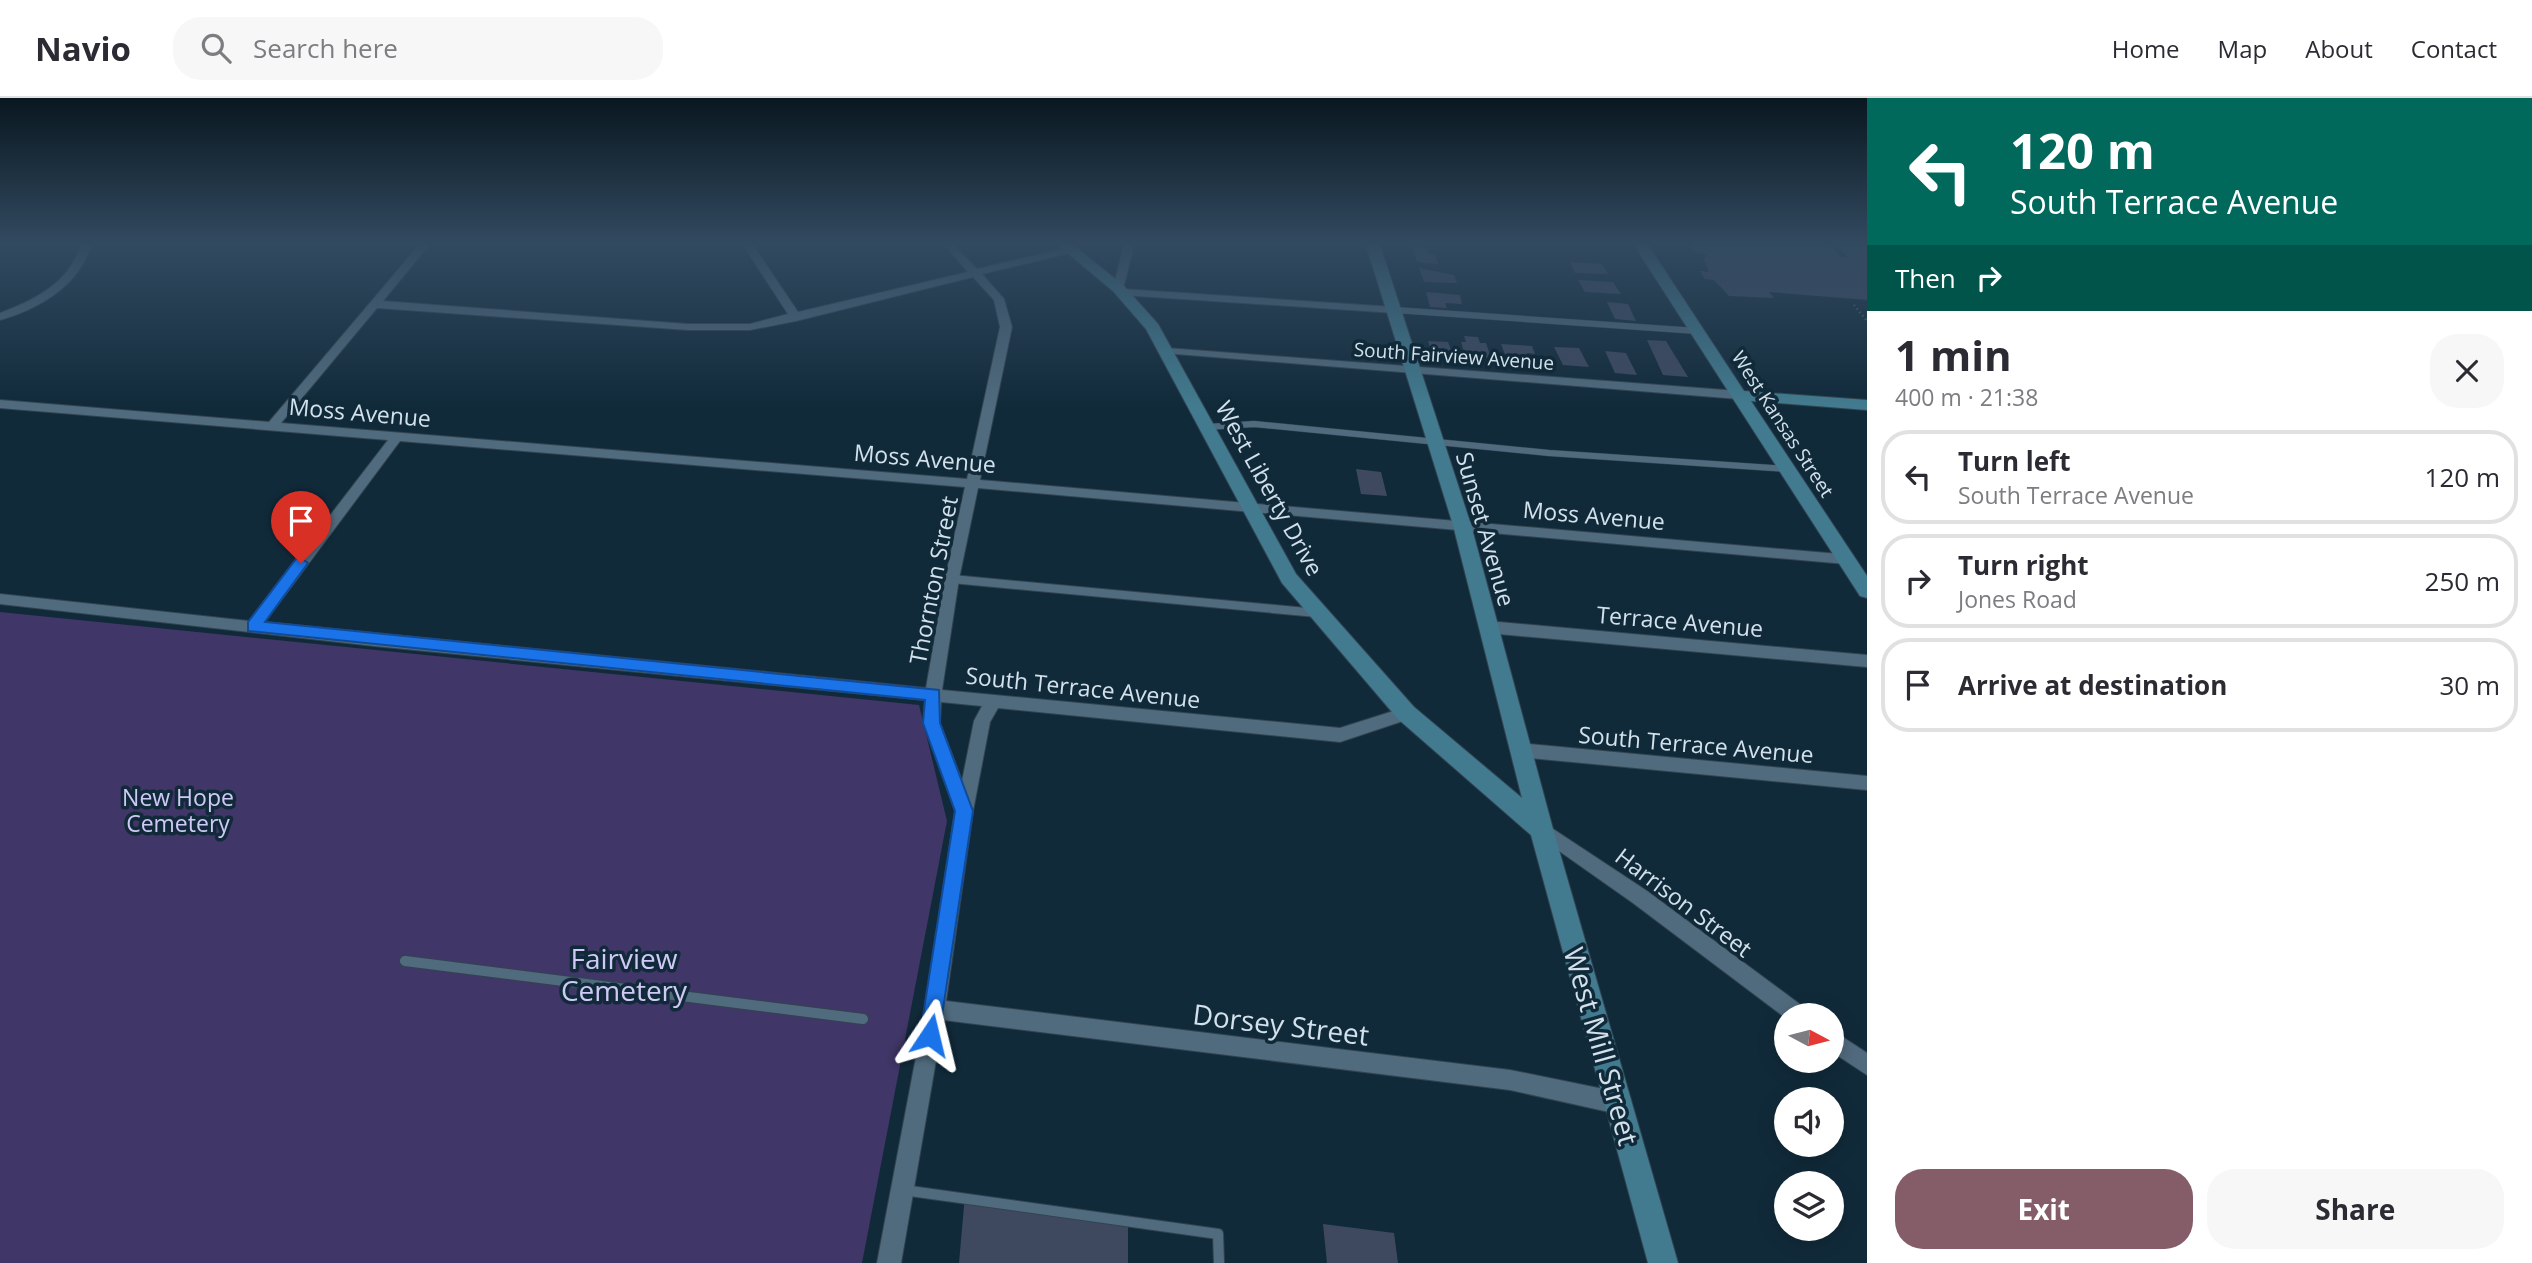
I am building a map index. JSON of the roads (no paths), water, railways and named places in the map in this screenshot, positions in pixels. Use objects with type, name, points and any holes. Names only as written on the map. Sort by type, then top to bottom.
[{"type":"main road","name":"West Liberty Drive","points":[[1128,299],[1153,327],[1167,351],[1289,578],[1406,713],[1541,829]]},
{"type":"main road","name":"Sunset Avenue","points":[[1391,299],[1462,525],[1541,829]]},
{"type":"main road","name":"West Kansas Street","points":[[1676,299],[1867,591]]},
{"type":"main road","points":[[1739,395],[1867,405]]},
{"type":"main road","name":"West Mill Street","points":[[1541,829],[1663,1263]]},
{"type":"street","points":[[0,317],[37,299]]},
{"type":"street","points":[[273,425],[378,299]]},
{"type":"street","points":[[784,299],[796,317]]},
{"type":"street","points":[[374,304],[716,328],[750,327],[869,299]]},
{"type":"street","name":"Thornton Street","points":[[964,811],[932,723],[933,695],[952,579],[1006,327],[999,299]]},
{"type":"street","points":[[1248,299],[1395,310]]},
{"type":"street","name":"South Fairview Avenue","points":[[1167,351],[1739,395]]},
{"type":"street","name":"Moss Avenue","points":[[0,404],[1250,506],[1846,559]]},
{"type":"street","points":[[253,626],[397,436]]},
{"type":"street","name":"South Terrace Avenue","points":[[0,599],[1340,735],[1406,713]]},
{"type":"street","name":"Terrace Avenue","points":[[1488,627],[1867,662]]},
{"type":"street","points":[[889,1263],[935,1009],[964,811],[982,721],[994,701]]},
{"type":"street","name":"South Terrace Avenue","points":[[1520,750],[1867,782]]},
{"type":"street","name":"Harrison Street","points":[[1541,829],[1640,897],[1782,1003]]},
{"type":"street","name":"Dorsey Street","points":[[935,1009],[1510,1080],[1618,1103]]},
{"type":"street","points":[[1844,1049],[1867,1065]]},
{"type":"lane","points":[[1395,310],[1697,331]]},
{"type":"lane","points":[[1207,427],[1254,424],[1436,442],[1787,469]]},
{"type":"lane","points":[[952,579],[1317,613]]},
{"type":"lane","points":[[405,961],[863,1019]]},
{"type":"lane","points":[[902,1190],[1218,1234],[1219,1263]]},
{"type":"park label","name":"New Hope Cemetery","points":[[178,810]]},
{"type":"park label","name":"Fairview Cemetery","points":[[624,974]]}]
